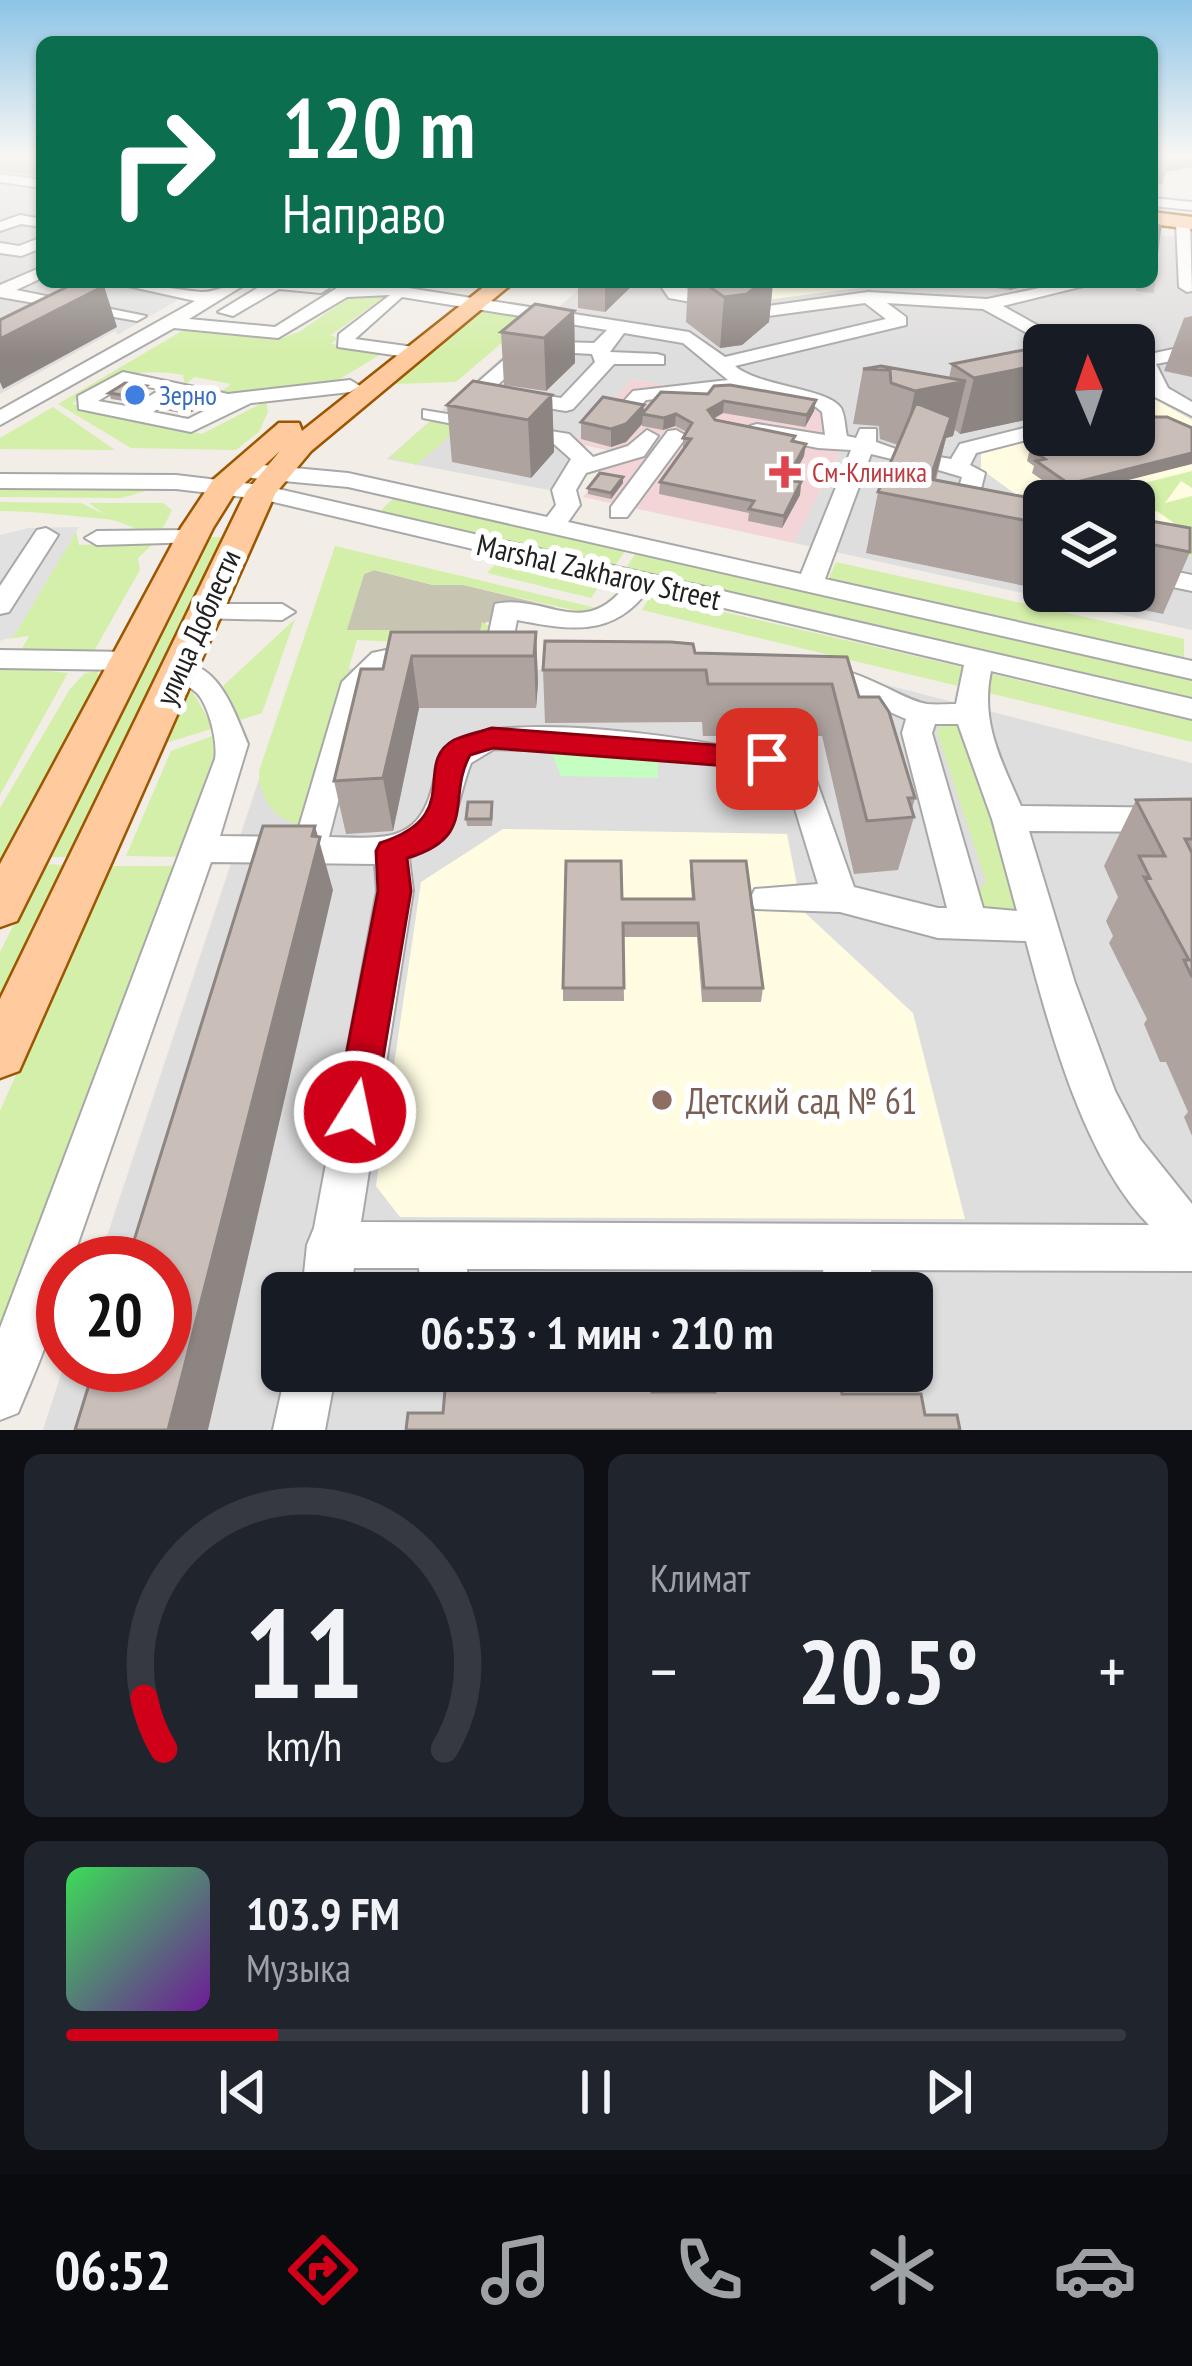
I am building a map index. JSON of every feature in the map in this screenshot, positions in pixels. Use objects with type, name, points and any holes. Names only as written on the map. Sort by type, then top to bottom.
[{"type":"main road","name":"улица Доблести","points":[[0,1054],[204,612],[250,480],[474,296]]},
{"type":"main road","name":"улица Доблести","points":[[3,897],[192,537],[308,415],[406,350]]},
{"type":"street","points":[[1184,287],[1189,225]]},
{"type":"street","points":[[0,244],[22,230]]},
{"type":"street","points":[[0,244],[21,251],[36,245]]},
{"type":"street","points":[[4,284],[36,274]]},
{"type":"street","points":[[4,284],[137,316]]},
{"type":"street","points":[[151,288],[211,299]]},
{"type":"street","points":[[0,418],[231,288]]},
{"type":"street","points":[[206,324],[269,288]]},
{"type":"street","points":[[312,288],[474,296],[620,327],[698,330],[722,305]]},
{"type":"street","points":[[671,288],[676,294],[722,305],[768,311],[868,297],[987,304],[1063,288]]},
{"type":"street","points":[[247,332],[321,289]]},
{"type":"street","points":[[170,322],[247,332],[282,331],[344,292]]},
{"type":"street","points":[[721,364],[899,325],[868,297]]},
{"type":"street","points":[[395,298],[345,338],[345,344],[406,350]]},
{"type":"street","points":[[987,304],[1024,324]]},
{"type":"street","points":[[620,327],[603,353],[566,405],[478,391],[532,345],[603,353],[658,360]]},
{"type":"street","points":[[698,330],[721,364],[746,384]]},
{"type":"street","points":[[1155,362],[1192,351]]},
{"type":"street","points":[[244,399],[190,426],[85,400],[136,376],[173,389],[244,399],[350,386]]},
{"type":"street","points":[[626,410],[640,395],[746,384],[823,404],[836,428]]},
{"type":"street","points":[[135,414],[173,389]]},
{"type":"street","points":[[285,394],[305,401],[308,415]]},
{"type":"street","points":[[1174,395],[1192,410]]},
{"type":"street","points":[[525,432],[552,403]]},
{"type":"street","points":[[430,414],[570,442],[583,458],[564,490],[568,506],[552,527]]},
{"type":"street","points":[[742,427],[818,442],[836,428],[874,414],[810,584]]},
{"type":"street","points":[[836,428],[868,434],[896,453]]},
{"type":"street","points":[[980,538],[958,533],[968,449],[1023,435]]},
{"type":"street","points":[[581,467],[636,451],[647,436]]},
{"type":"street","points":[[619,512],[676,436]]},
{"type":"street","points":[[923,458],[999,468]]},
{"type":"street","points":[[581,467],[643,480]]},
{"type":"street","name":"Marshal Zakharov Street","points":[[0,472],[250,480],[642,581],[1192,709]]},
{"type":"street","name":"Marshal Zakharov Street","points":[[0,481],[348,480],[1192,670]]},
{"type":"street","points":[[0,606],[46,535]]},
{"type":"street","points":[[98,538],[192,537]]},
{"type":"street","points":[[1155,575],[1192,583]]},
{"type":"street","points":[[309,850],[352,689],[382,659],[402,652],[511,656],[504,610],[604,621],[624,610],[642,581]]},
{"type":"street","points":[[204,612],[282,612]]},
{"type":"street","points":[[0,658],[128,661]]},
{"type":"street","points":[[979,659],[971,714],[1009,818],[1040,927],[1117,1141],[1153,1198],[1192,1236]]},
{"type":"street","points":[[0,1394],[200,849],[233,744],[210,688],[178,671]]},
{"type":"street","points":[[794,680],[841,680],[922,714],[971,714]]},
{"type":"street","points":[[922,714],[916,733],[969,922]]},
{"type":"street","points":[[200,849],[391,851],[417,844],[436,827],[451,793],[452,760],[474,741],[492,738],[742,756],[788,766],[802,779],[840,898]]},
{"type":"street","points":[[1009,818],[1192,820]]},
{"type":"street","points":[[328,1272],[394,891],[391,851]]},
{"type":"street","points":[[769,899],[840,898],[938,923],[1040,927]]},
{"type":"street","points":[[331,1245],[441,1245],[847,1270],[1192,1248]]},
{"type":"street","points":[[441,1245],[443,1272]]},
{"type":"street","points":[[299,1430],[307,1392]]},
{"type":"shaded area","points":[[0,223],[36,223],[36,288],[190,290],[0,394]]},
{"type":"shaded area","points":[[1158,235],[1192,239],[1192,630],[1110,612],[1155,612],[1155,480],[1023,480],[1023,593],[794,543],[845,442],[830,414],[632,379],[574,442],[586,445],[549,490],[387,459],[580,288],[1158,288]]},
{"type":"shaded area","points":[[36,281],[36,288],[112,288],[178,300],[117,335],[110,318],[0,298]]},
{"type":"shaded area","points":[[715,288],[858,288],[759,301]]},
{"type":"shaded area","points":[[632,379],[831,414],[845,442],[794,543],[583,497],[617,452],[573,443]]},
{"type":"shaded area","points":[[1155,400],[1192,420],[1192,546],[1155,544],[1155,480],[1023,480],[1023,500],[981,469],[981,449],[1023,440],[1023,456],[1155,456]]},
{"type":"shaded area","points":[[79,527],[14,636],[0,641],[0,535],[29,528]]},
{"type":"shaded area","points":[[374,570],[554,607],[543,622],[486,622],[481,631],[346,630],[364,574]]},
{"type":"shaded area","points":[[296,668],[832,671],[1192,763],[1192,1430],[43,1430],[55,1392],[192,1392],[192,1236],[107,1236]]},
{"type":"shaded area","name":"Детский сад № 61","points":[[503,829],[787,834],[802,910],[913,1013],[965,1219],[400,1217],[376,1186],[421,882]]},
{"type":"green space","points":[[376,293],[408,296],[387,295],[331,335],[337,338],[331,344],[386,351],[335,382],[231,393],[222,391],[231,384],[195,377],[185,384],[183,375],[138,373],[111,380],[72,404],[202,434],[266,401],[268,412],[259,432],[236,450],[131,448],[58,404],[187,328],[276,340],[299,332],[347,299],[343,296]]},
{"type":"green space","points":[[475,311],[532,317],[456,382],[392,384],[407,364]]},
{"type":"green space","points":[[53,407],[115,450],[0,449],[0,438]]},
{"type":"green space","points":[[435,417],[465,423],[416,465],[390,457]]},
{"type":"green space","points":[[1192,471],[1192,488],[1181,481],[1165,503],[1192,496],[1192,557],[1176,554],[1155,539],[1155,528],[1174,523],[1155,511],[1155,480]]},
{"type":"green space","points":[[0,488],[157,488],[121,498],[0,497]]},
{"type":"green space","points":[[394,498],[626,550],[614,567],[379,512]]},
{"type":"green space","points":[[0,502],[81,503],[104,514],[89,503],[163,503],[172,510],[160,534],[112,520],[0,511]]},
{"type":"green space","points":[[76,531],[79,545],[155,542],[138,558],[140,570],[94,651],[20,652],[29,636],[6,639],[14,636]]},
{"type":"green space","points":[[208,537],[223,537],[69,857],[48,857]]},
{"type":"green space","points":[[335,546],[609,611],[586,613],[374,570],[364,574],[347,630],[480,631],[482,622],[492,628],[486,646],[357,640],[303,826],[270,807],[259,771]]},
{"type":"green space","points":[[636,553],[1192,678],[1192,700],[625,569]]},
{"type":"green space","points":[[501,558],[602,582],[591,598],[487,573]]},
{"type":"green space","points":[[836,562],[1023,603],[1023,612],[1062,612],[1184,639],[1184,658],[828,580]]},
{"type":"green space","points":[[651,595],[962,667],[958,686],[642,610]]},
{"type":"green space","points":[[295,619],[262,713],[240,720],[223,686]]},
{"type":"green space","points":[[0,666],[68,673],[0,795]]},
{"type":"green space","points":[[98,670],[98,681],[0,865],[0,808],[70,689],[84,674]]},
{"type":"green space","points":[[992,674],[1192,721],[1192,742],[989,693]]},
{"type":"green space","points":[[192,691],[214,728],[163,744],[183,696]]},
{"type":"green space","points":[[944,722],[964,728],[1021,905],[996,918],[968,900],[986,882],[937,732]]},
{"type":"green space","points":[[215,735],[219,750],[183,857],[126,856],[171,751]]},
{"type":"green space","points":[[551,751],[658,755],[658,778],[561,776]]},
{"type":"green space","points":[[44,864],[66,865],[0,1001],[0,952]]},
{"type":"green space","points":[[109,866],[180,866],[0,1340],[0,1111]]},
{"type":"building","points":[[65,288],[100,288],[0,339],[0,320]]},
{"type":"building","points":[[711,288],[754,288],[747,294],[724,297]]},
{"type":"building","points":[[535,304],[574,311],[544,338],[501,332]]},
{"type":"building","points":[[1023,350],[1023,368],[974,378],[952,364]]},
{"type":"building","points":[[881,366],[966,381],[915,391],[891,383],[890,370],[863,369]]},
{"type":"building","points":[[473,381],[552,395],[528,420],[447,405]]},
{"type":"building","points":[[125,383],[146,386],[129,396],[109,393]]},
{"type":"building","points":[[714,386],[816,400],[807,415],[724,401],[708,410],[715,420],[795,436],[792,441],[806,444],[786,480],[801,482],[784,516],[749,509],[754,501],[660,482],[691,439],[683,438],[692,423],[676,414],[664,418],[642,414],[661,392],[708,394]]},
{"type":"building","points":[[175,390],[201,394],[184,403],[162,398]]},
{"type":"building","points":[[603,397],[644,405],[626,424],[611,429],[581,422]]},
{"type":"building","points":[[916,403],[951,417],[930,479],[1023,497],[1023,520],[878,492]]},
{"type":"building","points":[[1155,417],[1192,428],[1192,453],[1085,480],[1063,480],[1036,461],[1045,459],[1040,456],[1155,456]]},
{"type":"building","points":[[600,473],[623,477],[611,493],[588,488]]},
{"type":"building","points":[[1155,522],[1190,528],[1190,552],[1155,545]]},
{"type":"building","points":[[391,632],[536,632],[534,656],[412,656],[383,778],[334,781],[361,669],[383,669]]},
{"type":"building","points":[[545,641],[671,642],[693,644],[695,653],[847,657],[859,697],[879,697],[889,712],[915,798],[908,798],[914,817],[867,821],[832,684],[708,684],[706,670],[543,670]]},
{"type":"building","points":[[1192,799],[1192,839],[1185,839],[1192,853],[1192,977],[1184,960],[1189,960],[1144,877],[1150,878],[1139,856],[1165,856],[1136,800]]},
{"type":"building","points":[[468,802],[492,802],[491,819],[466,819]]},
{"type":"building","points":[[263,826],[315,826],[312,836],[320,837],[192,1336],[192,1236],[135,1236]]},
{"type":"building","points":[[566,861],[621,861],[622,899],[694,899],[691,861],[746,861],[763,988],[704,988],[698,923],[623,923],[624,988],[563,988]]},
{"type":"building","points":[[87,1392],[178,1392],[168,1430],[75,1430]]},
{"type":"building","points":[[445,1392],[921,1394],[925,1415],[957,1415],[960,1430],[406,1430],[408,1413],[443,1413]]},
{"type":"place","name":"Зерно","points":[[135,395]]},
{"type":"place","name":"См-Клиника","points":[[785,472]]},
{"type":"place","name":"Детский сад № 61","points":[[662,1100]]},
{"type":"route","points":[[355,1112],[394,891],[391,851],[417,844],[436,827],[447,810],[452,760],[460,748],[492,738],[767,759]]}]
